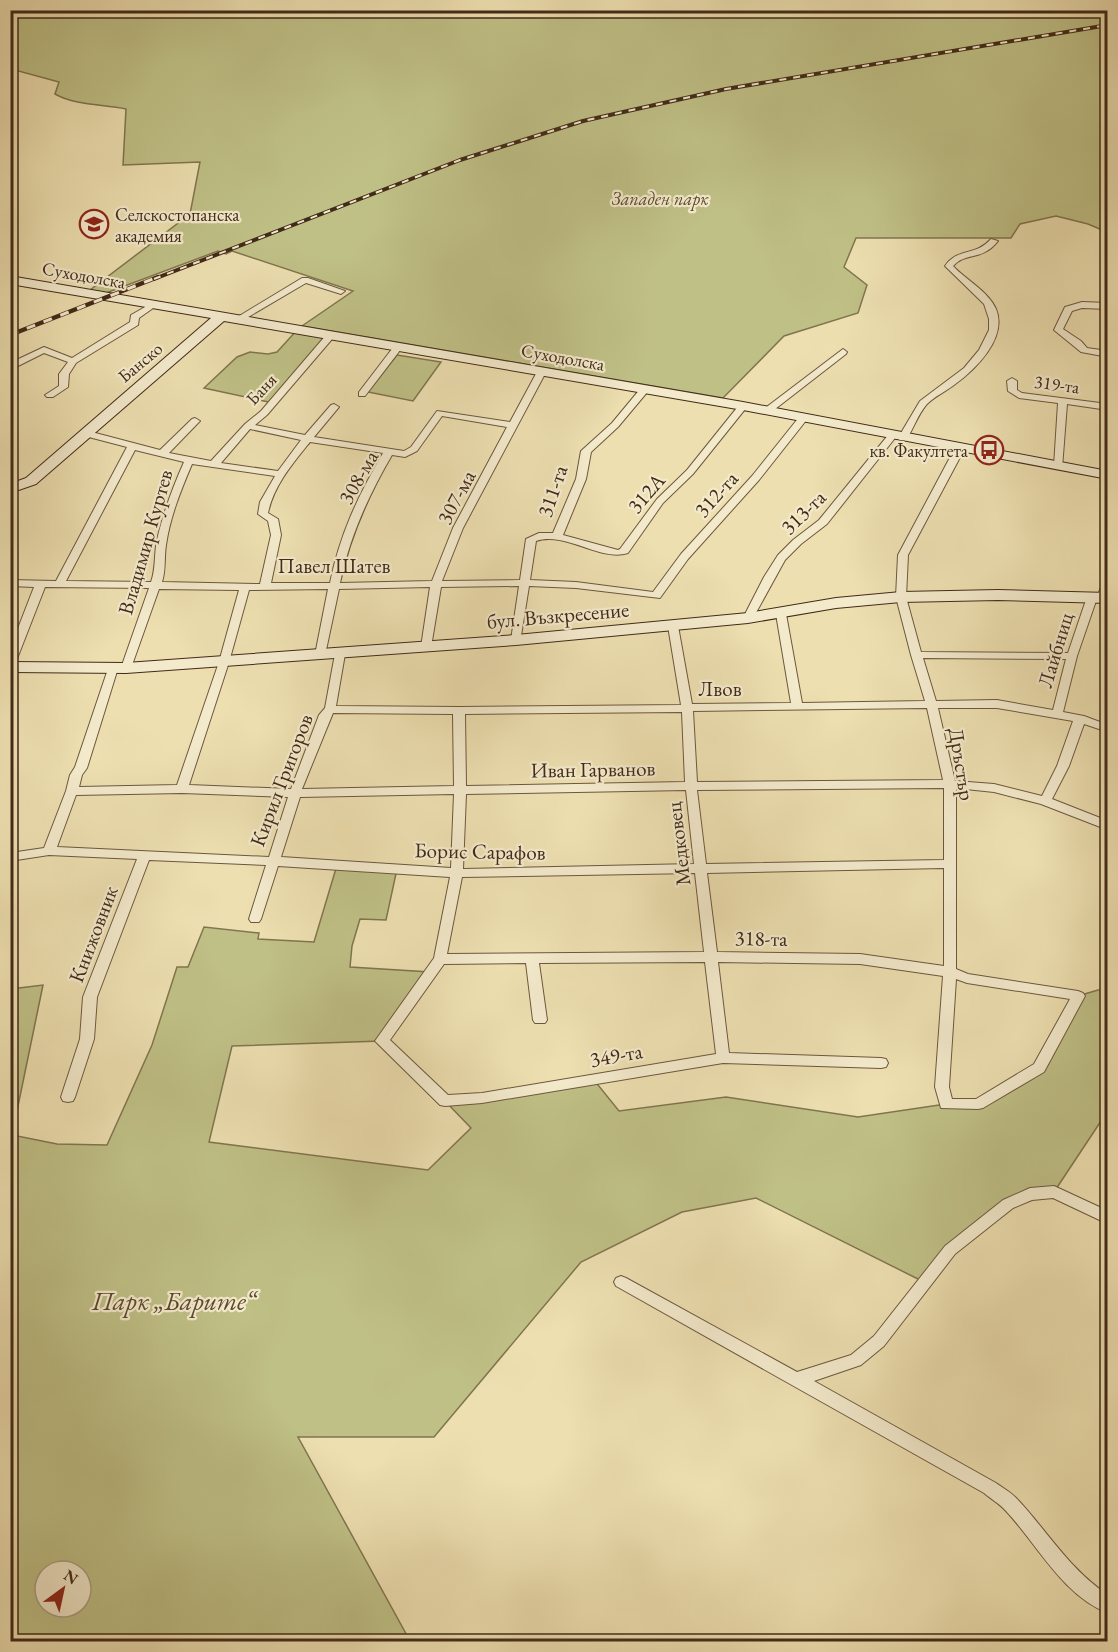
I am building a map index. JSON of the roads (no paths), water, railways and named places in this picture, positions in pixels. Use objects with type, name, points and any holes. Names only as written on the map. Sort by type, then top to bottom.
[{"type":"street","name":"313-та","points":[[748,618],[766,582],[796,542],[811,534],[823,522],[897,437],[927,398],[951,383],[985,350],[992,337],[994,321],[991,307],[958,278],[949,266],[954,259],[963,254],[983,251],[994,241]]},
{"type":"street","name":"Суходолска","points":[[10,280],[235,321],[743,406],[1107,475]]},
{"type":"street","points":[[235,321],[305,280],[341,291]]},
{"type":"street","points":[[1107,306],[1082,305],[1068,309],[1058,330],[1077,340],[1084,350],[1107,354]]},
{"type":"street","points":[[50,395],[63,387],[64,374],[73,361],[135,323],[134,317],[152,306]]},
{"type":"street","name":"Банско","points":[[10,489],[31,481],[219,318]]},
{"type":"street","name":"Баня","points":[[214,464],[248,426],[264,413],[330,336]]},
{"type":"street","points":[[362,394],[398,347]]},
{"type":"street","points":[[10,367],[44,350],[73,361]]},
{"type":"street","points":[[768,411],[843,352]]},
{"type":"street","name":"307-ма","points":[[426,647],[436,584],[458,528],[541,372]]},
{"type":"street","name":"319-та","points":[[1012,381],[1013,391],[1019,395],[1107,407]]},
{"type":"street","name":"311-та","points":[[516,640],[531,540],[536,536],[557,536],[581,479],[586,451],[615,425],[644,390]]},
{"type":"street","points":[[1059,466],[1063,402]]},
{"type":"street","name":"312А","points":[[557,536],[618,553],[624,551],[660,501],[690,472],[743,406]]},
{"type":"street","points":[[265,585],[276,535],[273,519],[263,514],[263,504],[281,474],[334,407]]},
{"type":"street","name":"308-ма","points":[[335,585],[360,501],[388,452],[405,454],[414,449],[440,413],[512,425]]},
{"type":"street","name":"312-та","points":[[656,596],[670,573],[717,518],[740,497],[803,418]]},
{"type":"street","points":[[162,454],[195,422]]},
{"type":"street","points":[[248,426],[388,452]]},
{"type":"street","points":[[84,434],[189,461],[281,474]]},
{"type":"street","points":[[60,583],[132,447]]},
{"type":"street","name":"Дръстър","points":[[946,1104],[942,1087],[950,972],[950,784],[932,705],[916,655],[902,597],[903,555],[960,448]]},
{"type":"street","name":"Владимир Куртев","points":[[49,851],[76,775],[81,768],[119,668],[156,586],[160,572],[159,560],[174,494],[189,461]]},
{"type":"street","points":[[10,666],[41,583]]},
{"type":"street","name":"Павел Шатев","points":[[10,584],[245,587],[524,583],[576,585],[656,596]]},
{"type":"street","points":[[320,656],[335,585]]},
{"type":"street","points":[[182,789],[224,662],[245,587]]},
{"type":"street","name":"бул. Възкресение","points":[[10,666],[119,668],[320,656],[673,626],[781,614],[836,603],[902,597],[1102,594]]},
{"type":"street","name":"Лайбниц","points":[[1057,715],[1071,656],[1102,594]]},
{"type":"street","points":[[781,614],[797,707]]},
{"type":"street","name":"Медковец","points":[[673,626],[687,707],[691,786],[723,1058]]},
{"type":"street","name":"Кирил Григоров","points":[[255,918],[295,793],[325,715],[330,709],[340,654]]},
{"type":"street","points":[[916,655],[1071,656]]},
{"type":"street","name":"Лвов","points":[[330,709],[459,711],[997,704],[1080,719],[1107,729]]},
{"type":"street","points":[[440,958],[457,873],[460,791],[459,711]]},
{"type":"street","points":[[1045,801],[1063,765],[1080,719]]},
{"type":"street","name":"Иван Гарванов","points":[[72,791],[182,789],[295,793],[950,784],[993,788],[1045,801],[1107,826]]},
{"type":"street","name":"Борис Сарафов","points":[[10,857],[49,851],[272,861],[457,873],[950,864]]},
{"type":"street","name":"Книжовник","points":[[69,1098],[87,1039],[90,997],[144,856]]},
{"type":"street","name":"318-та","points":[[440,958],[860,959],[950,972],[967,978],[1078,996],[1039,1068],[978,1104],[946,1104]]},
{"type":"street","name":"349-та","points":[[440,958],[382,1041],[445,1101],[482,1098],[723,1058],[881,1063]]},
{"type":"street","points":[[532,958],[540,1020]]},
{"type":"street","points":[[796,1379],[856,1360],[879,1341],[950,1250],[1008,1204],[1030,1194],[1054,1192],[1107,1218]]},
{"type":"street","points":[[621,1282],[990,1488],[1011,1504],[1060,1565],[1090,1593],[1107,1605]]},
{"type":"railway","points":[[154,279],[460,160],[583,121],[726,89],[1108,25]]},
{"type":"railway","points":[[10,335],[158,277]]},
{"type":"place","name":"Селскостопанска академия","points":[[94,224]]},
{"type":"place","name":"кв. Факултета","points":[[989,450]]},
{"type":"park label","name":"Западен парк","points":[[660,198]]},
{"type":"park label","name":"Парк „Барите“","points":[[174,1301]]}]
